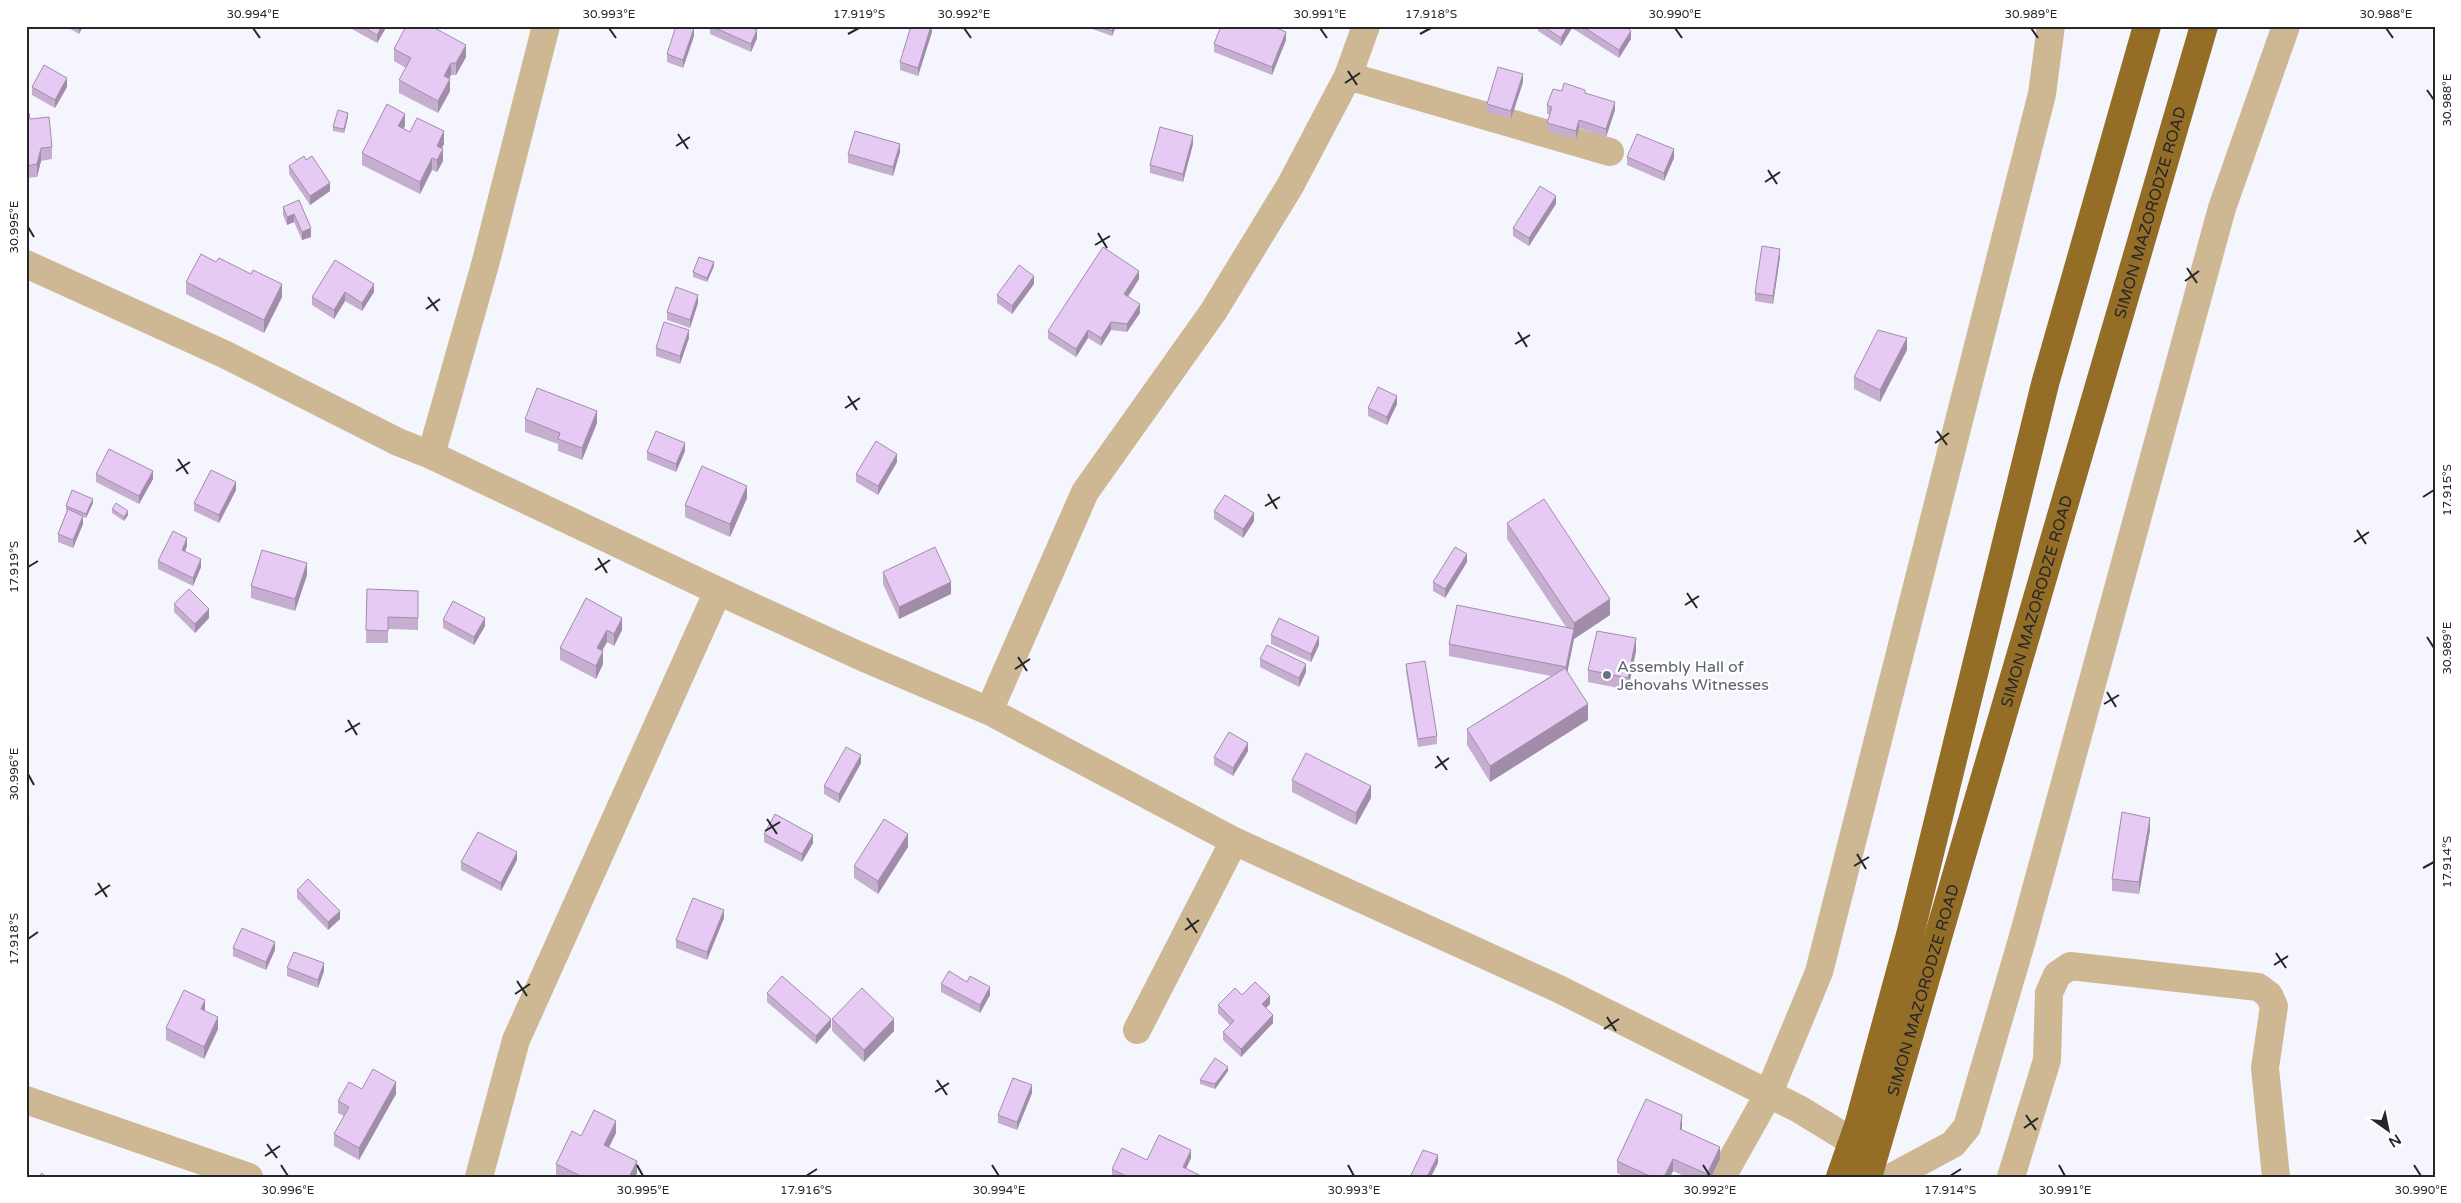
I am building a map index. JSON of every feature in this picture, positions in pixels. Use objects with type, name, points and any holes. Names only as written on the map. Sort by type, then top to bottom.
[{"type":"highway","name":"SIMON MAZORODZE ROAD","points":[[1840,1177],[1853,1142],[1910,935],[2045,384],[2148,26]]},
{"type":"highway","name":"SIMON MAZORODZE ROAD","points":[[1868,1177],[2204,26]]},
{"type":"street","points":[[431,455],[486,261],[546,26]]},
{"type":"street","points":[[989,711],[1085,492],[1213,312],[1290,186],[1348,76],[1366,26]]},
{"type":"street","points":[[1722,1177],[1768,1094],[1819,972],[2042,94],[2051,26]]},
{"type":"street","points":[[1892,1177],[1952,1144],[1967,1127],[2022,940],[2222,208],[2286,26]]},
{"type":"street","points":[[1348,76],[1610,152]]},
{"type":"street","points":[[26,264],[224,354],[398,442],[431,455],[718,591],[860,656],[989,711],[1234,841],[1559,989],[1800,1109],[1853,1142]]},
{"type":"street","points":[[479,1177],[516,1040],[718,591]]},
{"type":"street","points":[[1137,1030],[1234,841]]},
{"type":"street","points":[[2011,1177],[2046,1060],[2049,993],[2057,975],[2070,966],[2258,987],[2269,995],[2274,1006],[2265,1068],[2276,1177]]},
{"type":"street","points":[[26,1100],[249,1177]]},
{"type":"building","points":[[362,26],[382,26],[377,35]]},
{"type":"building","points":[[406,26],[431,26],[466,45],[456,63],[451,63],[444,76],[450,79],[438,101],[399,80],[411,58],[394,49]]},
{"type":"building","points":[[676,26],[694,28],[683,60],[667,54]]},
{"type":"building","points":[[711,26],[749,26],[757,30],[751,44]]},
{"type":"building","points":[[911,26],[931,26],[918,68],[900,62]]},
{"type":"building","points":[[1096,26],[1114,26],[1112,31]]},
{"type":"building","points":[[1221,26],[1272,26],[1286,32],[1272,67],[1214,44]]},
{"type":"building","points":[[1543,26],[1568,26],[1561,38]]},
{"type":"building","points":[[1582,26],[1625,26],[1631,31],[1619,50]]},
{"type":"building","points":[[44,65],[67,78],[55,100],[32,87]]},
{"type":"building","points":[[1498,67],[1523,74],[1511,111],[1487,104]]},
{"type":"building","points":[[1564,83],[1585,90],[1585,93],[1615,102],[1606,129],[1579,120],[1576,131],[1547,123],[1552,107],[1547,105],[1553,89],[1562,91]]},
{"type":"building","points":[[387,104],[405,114],[398,126],[410,132],[417,118],[444,131],[437,146],[443,149],[437,160],[432,158],[420,182],[362,153]]},
{"type":"building","points":[[338,110],[348,113],[344,129],[333,127]]},
{"type":"building","points":[[26,113],[29,113],[30,119],[49,117],[52,147],[41,148],[37,164],[26,166]]},
{"type":"building","points":[[1160,127],[1193,136],[1183,174],[1150,165]]},
{"type":"building","points":[[855,131],[900,144],[893,167],[848,154]]},
{"type":"building","points":[[1637,134],[1674,149],[1664,173],[1627,157]]},
{"type":"building","points":[[304,156],[306,160],[312,156],[330,183],[310,196],[289,166]]},
{"type":"building","points":[[1540,186],[1556,196],[1529,238],[1513,228]]},
{"type":"building","points":[[299,200],[311,228],[302,232],[294,214],[287,217],[283,207]]},
{"type":"building","points":[[1762,246],[1780,249],[1773,296],[1755,293]]},
{"type":"building","points":[[1103,247],[1139,271],[1124,294],[1140,304],[1127,324],[1111,322],[1101,338],[1088,330],[1076,349],[1048,331]]},
{"type":"building","points":[[201,254],[216,262],[219,258],[251,274],[253,270],[282,284],[264,320],[186,282]]},
{"type":"building","points":[[699,257],[714,262],[707,278],[693,272]]},
{"type":"building","points":[[335,260],[374,284],[362,303],[345,292],[334,310],[312,297]]},
{"type":"building","points":[[1019,265],[1034,276],[1012,306],[997,295]]},
{"type":"building","points":[[676,287],[698,295],[690,320],[667,312]]},
{"type":"building","points":[[664,322],[689,330],[680,356],[656,348]]},
{"type":"building","points":[[1878,330],[1907,338],[1880,390],[1854,377]]},
{"type":"building","points":[[1378,387],[1397,396],[1387,417],[1368,408]]},
{"type":"building","points":[[537,388],[597,411],[582,448],[558,439],[560,433],[525,419]]},
{"type":"building","points":[[656,431],[685,443],[676,464],[647,452]]},
{"type":"building","points":[[876,441],[897,454],[878,486],[856,474]]},
{"type":"building","points":[[109,449],[153,471],[139,496],[96,474]]},
{"type":"building","points":[[702,466],[747,486],[730,524],[685,505]]},
{"type":"building","points":[[211,470],[236,482],[219,515],[194,503]]},
{"type":"building","points":[[72,490],[93,499],[86,514],[66,506]]},
{"type":"building","points":[[1225,495],[1254,513],[1243,529],[1214,511]]},
{"type":"building","points":[[1544,499],[1610,599],[1574,623],[1507,523]]},
{"type":"building","points":[[116,503],[128,511],[124,517],[112,509]]},
{"type":"building","points":[[68,509],[83,516],[73,540],[58,534]]},
{"type":"building","points":[[173,531],[187,538],[182,550],[201,559],[193,578],[158,561]]},
{"type":"building","points":[[935,547],[951,582],[899,607],[883,572]]},
{"type":"building","points":[[1455,547],[1467,554],[1445,589],[1433,582]]},
{"type":"building","points":[[262,550],[307,563],[295,599],[251,586]]},
{"type":"building","points":[[189,589],[209,609],[195,624],[174,604]]},
{"type":"building","points":[[367,589],[418,591],[418,618],[388,617],[388,631],[366,630]]},
{"type":"building","points":[[586,598],[622,618],[614,634],[607,630],[597,648],[603,651],[596,666],[560,648]]},
{"type":"building","points":[[453,601],[485,618],[474,637],[443,620]]},
{"type":"building","points":[[1457,605],[1574,629],[1566,667],[1449,644]]},
{"type":"building","points":[[1279,618],[1319,637],[1311,654],[1271,635]]},
{"type":"building","points":[[1597,631],[1636,638],[1628,678],[1588,670]]},
{"type":"building","points":[[1267,645],[1306,664],[1299,678],[1260,659]]},
{"type":"building","points":[[1425,661],[1437,736],[1418,739],[1406,664]]},
{"type":"building","points":[[1565,668],[1588,704],[1490,766],[1467,729]]},
{"type":"building","points":[[1229,732],[1248,743],[1233,768],[1214,757]]},
{"type":"building","points":[[846,747],[861,755],[839,794],[824,786]]},
{"type":"building","points":[[1306,753],[1371,786],[1356,813],[1292,780]]},
{"type":"building","points":[[2122,812],[2150,818],[2139,882],[2112,879]]},
{"type":"building","points":[[775,814],[813,835],[802,854],[764,834]]},
{"type":"building","points":[[884,819],[908,834],[878,881],[854,866]]},
{"type":"building","points":[[26,823],[29,823],[26,835]]},
{"type":"building","points":[[478,832],[517,852],[501,883],[461,862]]},
{"type":"building","points":[[308,879],[340,911],[328,922],[297,890]]},
{"type":"building","points":[[693,898],[724,910],[707,952],[676,940]]},
{"type":"building","points":[[242,928],[275,942],[266,962],[233,948]]},
{"type":"building","points":[[294,952],[324,963],[318,980],[287,968]]},
{"type":"building","points":[[949,971],[967,982],[970,976],[990,987],[980,1005],[941,984]]},
{"type":"building","points":[[782,976],[831,1019],[816,1036],[767,993]]},
{"type":"building","points":[[1255,982],[1270,996],[1262,1004],[1273,1015],[1241,1049],[1223,1032],[1234,1021],[1218,1005],[1235,988],[1242,995]]},
{"type":"building","points":[[862,988],[894,1019],[864,1050],[832,1019]]},
{"type":"building","points":[[184,990],[205,1000],[201,1009],[218,1017],[204,1047],[166,1028]]},
{"type":"building","points":[[1215,1058],[1228,1067],[1215,1084],[1200,1080]]},
{"type":"building","points":[[373,1069],[396,1082],[359,1148],[334,1134],[349,1107],[338,1101],[349,1082],[362,1089]]},
{"type":"building","points":[[1013,1078],[1032,1085],[1017,1122],[998,1115]]},
{"type":"building","points":[[1646,1099],[1682,1115],[1680,1129],[1720,1147],[1707,1174],[1673,1159],[1664,1177],[1652,1177],[1617,1161]]},
{"type":"building","points":[[594,1110],[616,1121],[604,1145],[637,1161],[629,1177],[583,1177],[556,1164],[572,1131],[581,1136]]},
{"type":"building","points":[[1159,1135],[1191,1150],[1183,1167],[1203,1177],[1128,1177],[1112,1169],[1122,1148],[1147,1160]]},
{"type":"building","points":[[1423,1150],[1438,1155],[1427,1177],[1410,1177]]},
{"type":"building","points":[[42,1173],[46,1177],[38,1177]]},
{"type":"place","name":"Assembly Hall of Jehovahs Witnesses","points":[[1607,675]]}]
